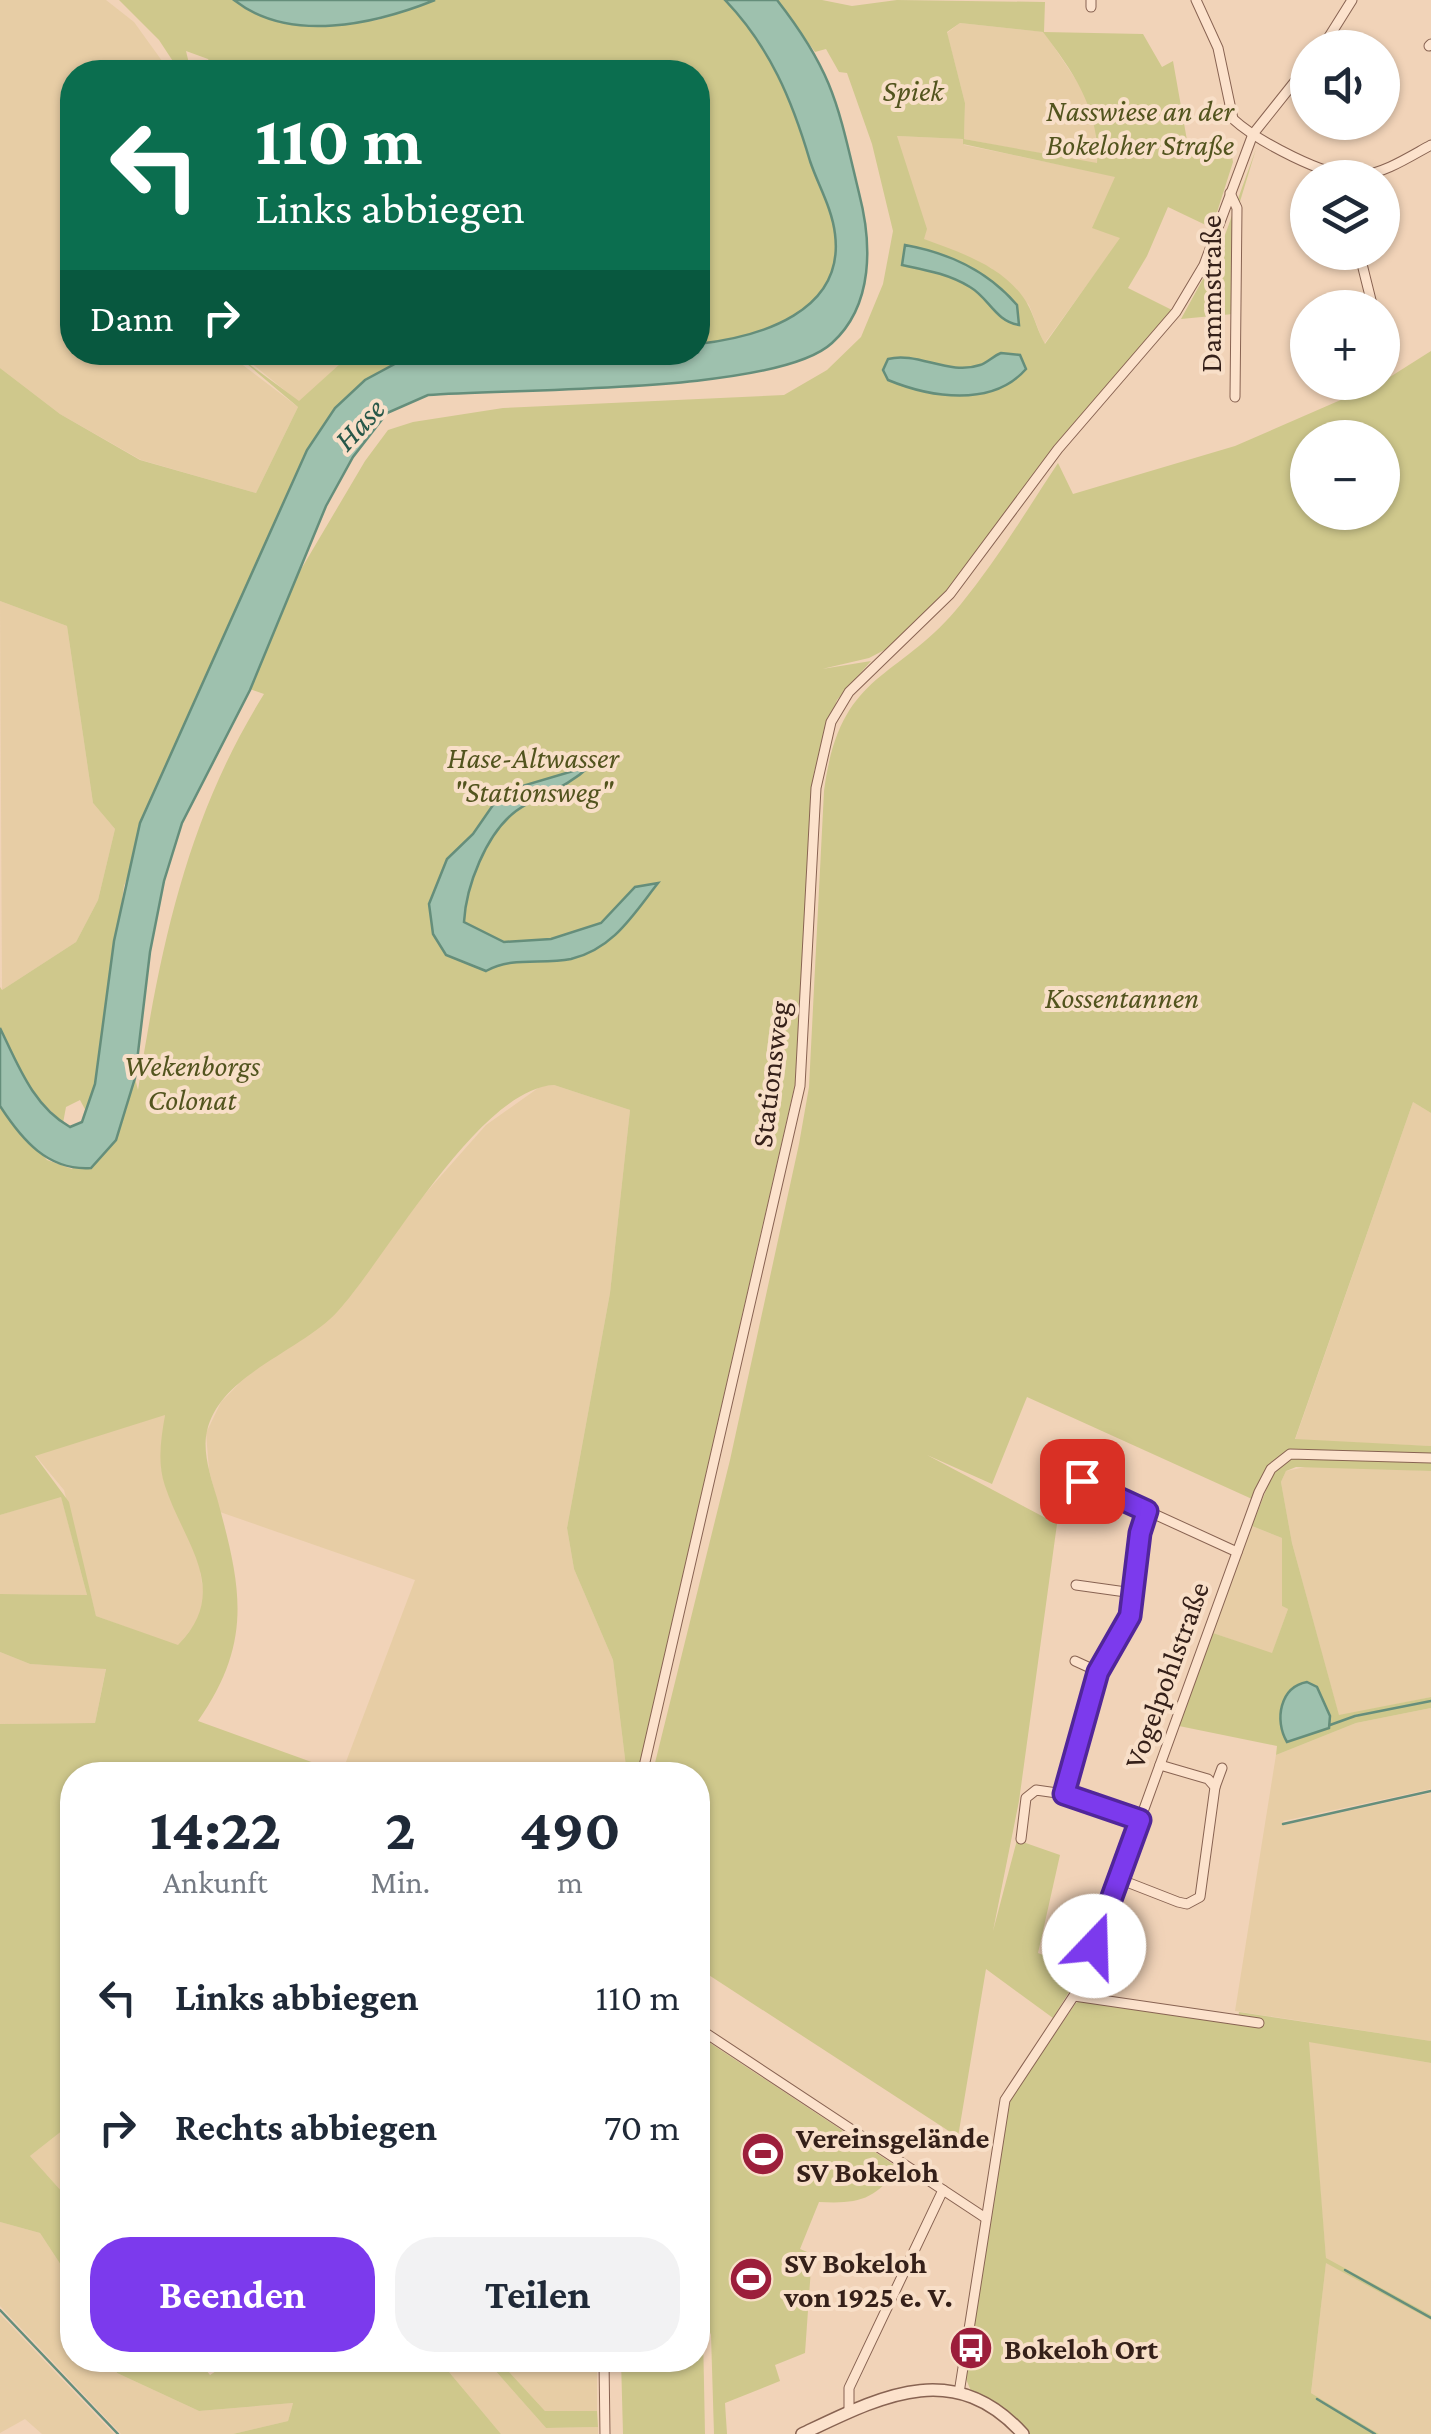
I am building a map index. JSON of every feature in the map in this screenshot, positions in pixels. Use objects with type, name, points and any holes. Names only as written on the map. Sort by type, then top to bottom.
[{"type":"street","points":[[1196,0],[1218,48],[1232,118],[1253,134],[1308,160]]},
{"type":"street","points":[[1333,30],[1352,0]]},
{"type":"street","name":"Stationsweg","points":[[645,1762],[797,1103],[816,788],[825,741],[849,692],[950,594],[1058,449],[1176,312],[1204,264],[1253,134],[1290,88]]},
{"type":"street","points":[[1400,161],[1431,144]]},
{"type":"street","name":"Dammstraße","points":[[1230,193],[1237,208],[1236,397]]},
{"type":"street","name":"Vogelpohlstraße","points":[[959,2393],[1005,2100],[1074,1996],[1259,1492],[1271,1469],[1290,1454],[1431,1458]]},
{"type":"street","points":[[1082,1481],[1238,1552]]},
{"type":"street","points":[[1064,1794],[1098,1672],[1127,1624],[1147,1511]]},
{"type":"street","points":[[1076,1585],[1133,1593]]},
{"type":"street","points":[[1075,1661],[1098,1672]]},
{"type":"street","points":[[1160,1766],[1208,1779],[1215,1787]]},
{"type":"street","points":[[1200,1896],[1215,1787],[1222,1768]]},
{"type":"street","points":[[1021,1839],[1028,1794],[1036,1790],[1064,1794],[1140,1820]]},
{"type":"street","points":[[1119,1880],[1187,1904],[1200,1896]]},
{"type":"street","points":[[1200,1896],[1215,1901]]},
{"type":"street","points":[[1074,1996],[1260,2023]]},
{"type":"street","points":[[710,2036],[984,2217]]},
{"type":"street","points":[[849,2412],[847,2392],[943,2190]]},
{"type":"street","points":[[604,2372],[606,2434]]},
{"type":"street","points":[[802,2434],[849,2412],[918,2389],[959,2393],[987,2404],[1023,2434]]},
{"type":"shaded area","points":[[0,0],[106,0],[134,22],[161,60],[60,60],[60,365],[243,365],[298,407],[256,493],[141,460],[60,414],[0,368]]},
{"type":"shaded area","points":[[960,23],[1044,32],[1086,95],[1095,121],[1097,164],[964,139],[965,103],[947,33]]},
{"type":"shaded area","points":[[896,136],[964,139],[964,145],[1115,176],[1121,238],[1044,344],[1029,305],[991,268],[923,239]]},
{"type":"shaded area","points":[[254,365],[339,365],[299,402]]},
{"type":"shaded area","points":[[0,601],[67,626],[93,803],[115,829],[98,900],[76,942],[2,990]]},
{"type":"shaded area","points":[[554,1085],[630,1110],[610,1293],[567,1528],[574,1569],[613,1660],[625,1762],[346,1762],[415,1580],[220,1512],[209,1470],[206,1433],[221,1402],[424,1195],[486,1125],[541,1086]]},
{"type":"shaded area","points":[[1413,1102],[1431,1113],[1431,1446],[1295,1440]]},
{"type":"shaded area","points":[[165,1414],[161,1468],[199,1563],[204,1597],[202,1615],[178,1646],[96,1616],[64,1490],[35,1455]]},
{"type":"shaded area","points":[[1315,1465],[1431,1471],[1431,1697],[1339,1716],[1292,1543],[1281,1482],[1286,1471]]},
{"type":"shaded area","points":[[61,1496],[87,1595],[0,1594],[0,1515]]},
{"type":"shaded area","points":[[1252,1526],[1282,1538],[1282,1606],[1288,1609],[1272,1654],[1213,1633]]},
{"type":"shaded area","points":[[0,1652],[30,1664],[106,1668],[95,1723],[0,1724]]},
{"type":"shaded area","points":[[1431,1708],[1431,1789],[1283,1821],[1284,1825],[1431,1793],[1431,2041],[1235,2011],[1276,1755],[1356,1723]]},
{"type":"shaded area","points":[[1308,2041],[1431,2063],[1431,2315],[1326,2259]]},
{"type":"shaded area","points":[[60,2132],[60,2190],[30,2156]]},
{"type":"shaded area","points":[[0,2222],[40,2233],[60,2264],[60,2369],[0,2306]]},
{"type":"shaded area","points":[[1326,2262],[1431,2320],[1431,2434],[1379,2434],[1311,2393]]},
{"type":"shaded area","points":[[0,2314],[114,2434],[42,2434],[25,2419],[0,2433]]},
{"type":"shaded area","points":[[62,2372],[117,2372],[199,2411],[293,2403],[288,2421],[233,2434],[121,2434]]},
{"type":"shaded area","points":[[449,2372],[497,2372],[546,2428],[598,2427],[598,2434],[501,2434]]},
{"type":"shaded area","points":[[509,2372],[597,2372],[597,2411],[545,2411]]},
{"type":"green space","points":[[119,0],[234,0],[245,9],[320,26],[378,20],[435,0],[725,0],[767,56],[795,117],[833,224],[835,261],[827,283],[794,316],[747,335],[710,342],[710,60],[209,60],[186,51],[188,60],[172,60],[159,40]]},
{"type":"green space","points":[[777,0],[822,0],[852,6],[897,0],[1045,2],[1044,32],[1143,34],[1162,67],[1173,61],[1188,146],[1229,141],[1233,162],[1212,228],[1168,207],[1128,288],[1172,310],[1053,447],[949,589],[896,644],[869,658],[822,669],[871,661],[837,700],[814,772],[795,1084],[640,1762],[625,1762],[613,1660],[574,1569],[567,1528],[610,1293],[630,1110],[554,1085],[525,1094],[496,1114],[436,1179],[338,1311],[245,1379],[215,1411],[207,1431],[206,1456],[232,1559],[238,1612],[228,1665],[198,1721],[312,1762],[60,1762],[60,2132],[30,2156],[60,2190],[60,2264],[40,2233],[0,2222],[0,1724],[95,1723],[106,1669],[30,1664],[0,1652],[0,1594],[87,1595],[61,1497],[0,1515],[0,1106],[47,1160],[72,1169],[126,1111],[135,1078],[138,1090],[167,936],[196,837],[214,789],[264,694],[250,689],[290,588],[365,461],[388,430],[413,422],[503,408],[784,395],[827,370],[861,337],[883,284],[893,231],[872,144],[847,73],[839,72],[826,49],[815,52]],"holes":[[[960,23],[1043,32],[1083,93],[1094,126],[1097,163],[964,139],[965,103],[947,32]],[[897,136],[963,139],[963,144],[1115,177],[1092,228],[1120,238],[1045,344],[1029,307],[1010,282],[983,264],[924,239],[927,229]],[[165,1415],[161,1468],[203,1586],[194,1625],[178,1645],[96,1616],[69,1502],[35,1456]]]},
{"type":"green space","points":[[1256,149],[1238,208],[1233,314],[1181,319],[1221,246]]},
{"type":"green space","name":"Kossentannen","points":[[1431,351],[1431,1113],[1413,1102],[1295,1439],[1431,1446],[1431,1457],[1290,1453],[1252,1499],[1027,1397],[992,1484],[927,1455],[1057,1524],[1019,1801],[993,1931],[1017,1840],[1060,1855],[1038,1953],[1056,1960],[1078,1977],[1053,2018],[986,1969],[958,2137],[710,1976],[710,1762],[655,1762],[730,1460],[809,1087],[824,791],[832,751],[843,721],[858,699],[961,604],[1058,463],[1073,494],[1235,446],[1290,422],[1290,530],[1400,530],[1400,420],[1295,420],[1341,400],[1400,400],[1400,371]]},
{"type":"green space","points":[[248,365],[299,401],[339,365],[396,365],[335,408],[307,450],[192,709],[124,886],[95,1084],[87,1113],[80,1100],[66,1107],[63,1123],[31,1091],[0,1028],[0,987],[2,990],[76,942],[98,900],[115,829],[93,803],[67,626],[0,601],[0,368],[60,414],[140,460],[256,493],[298,407]]},
{"type":"green space","points":[[1291,1456],[1431,1460],[1431,1471],[1296,1467],[1286,1471],[1281,1482],[1292,1543],[1339,1715],[1431,1697],[1431,1708],[1356,1723],[1276,1755],[1277,1746],[1179,1726],[1213,1633],[1272,1653],[1288,1609],[1282,1606],[1282,1538],[1252,1526],[1272,1475]]},
{"type":"green space","points":[[1087,1998],[1238,2020],[1239,2012],[1431,2041],[1431,2063],[1309,2042],[1326,2258],[1431,2315],[1431,2320],[1326,2263],[1311,2393],[1379,2434],[1026,2434],[971,2391],[966,2379],[1009,2101],[1076,2003]]},
{"type":"green space","points":[[710,2043],[899,2168],[865,2198],[819,2202],[800,2249],[812,2254],[805,2353],[775,2365],[780,2381],[725,2403],[727,2434],[714,2434]]},
{"type":"green space","points":[[449,2372],[501,2434],[233,2434],[288,2421],[293,2403],[199,2411],[117,2373]]},
{"type":"green space","points":[[497,2372],[509,2372],[545,2411],[597,2411],[598,2427],[546,2428]]},
{"type":"green space","points":[[621,2372],[704,2372],[705,2434],[623,2434]]},
{"type":"water","points":[[234,0],[435,0],[360,22],[306,26],[256,14]]},
{"type":"water","name":"Hase","points":[[725,0],[777,0],[811,49],[831,91],[866,232],[862,292],[846,328],[832,343],[802,360],[758,372],[642,386],[428,395],[387,413],[353,457],[326,506],[250,690],[182,823],[164,881],[150,952],[135,1078],[116,1140],[91,1168],[76,1168],[49,1159],[27,1141],[0,1106],[0,1028],[28,1084],[46,1108],[70,1127],[82,1122],[95,1084],[114,941],[140,823],[307,450],[335,408],[365,380],[393,365],[710,365],[710,342],[747,335],[794,316],[827,283],[835,261],[835,234],[828,206],[778,75]]},
{"type":"water","points":[[905,245],[952,258],[993,282],[1017,305],[1019,325],[1004,319],[962,283],[902,265]]},
{"type":"water","points":[[1001,353],[1020,355],[1026,369],[996,390],[978,394],[922,391],[888,380],[883,370],[888,359],[899,357],[968,368]]},
{"type":"water","points":[[590,766],[505,821],[480,862],[464,922],[504,942],[551,939],[601,923],[635,887],[658,883],[640,907],[610,939],[571,959],[517,962],[486,971],[446,955],[433,934],[429,904],[447,859],[473,834],[502,792]]},
{"type":"water","points":[[1307,1682],[1317,1687],[1330,1716],[1329,1728],[1287,1742],[1280,1715],[1285,1697]]},
{"type":"waterway","points":[[1330,1725],[1431,1701]]},
{"type":"waterway","points":[[1283,1824],[1431,1791]]},
{"type":"waterway","points":[[1345,2270],[1431,2318]]},
{"type":"waterway","points":[[0,2310],[118,2434]]},
{"type":"waterway","points":[[1317,2399],[1375,2434]]},
{"type":"place","name":"Vereinsgelände SV Bokeloh","points":[[763,2154]]},
{"type":"place","name":"SV Bokeloh von 1925 e. V.","points":[[751,2279]]},
{"type":"place","name":"Bokeloh Ort","points":[[971,2348]]},
{"type":"route","points":[[1082,1481],[1147,1511],[1140,1533],[1130,1616],[1098,1672],[1064,1794],[1140,1820],[1094,1946]]},
{"type":"park label","name":"Spiek","points":[[913,90]]},
{"type":"park label","name":"Nasswiese an der Bokeloher Straße","points":[[1140,127]]},
{"type":"park label","name":"Hase-Altwasser \"Stationsweg\"","points":[[533,774]]},
{"type":"park label","name":"Wekenborgs Colonat","points":[[192,1082]]}]
